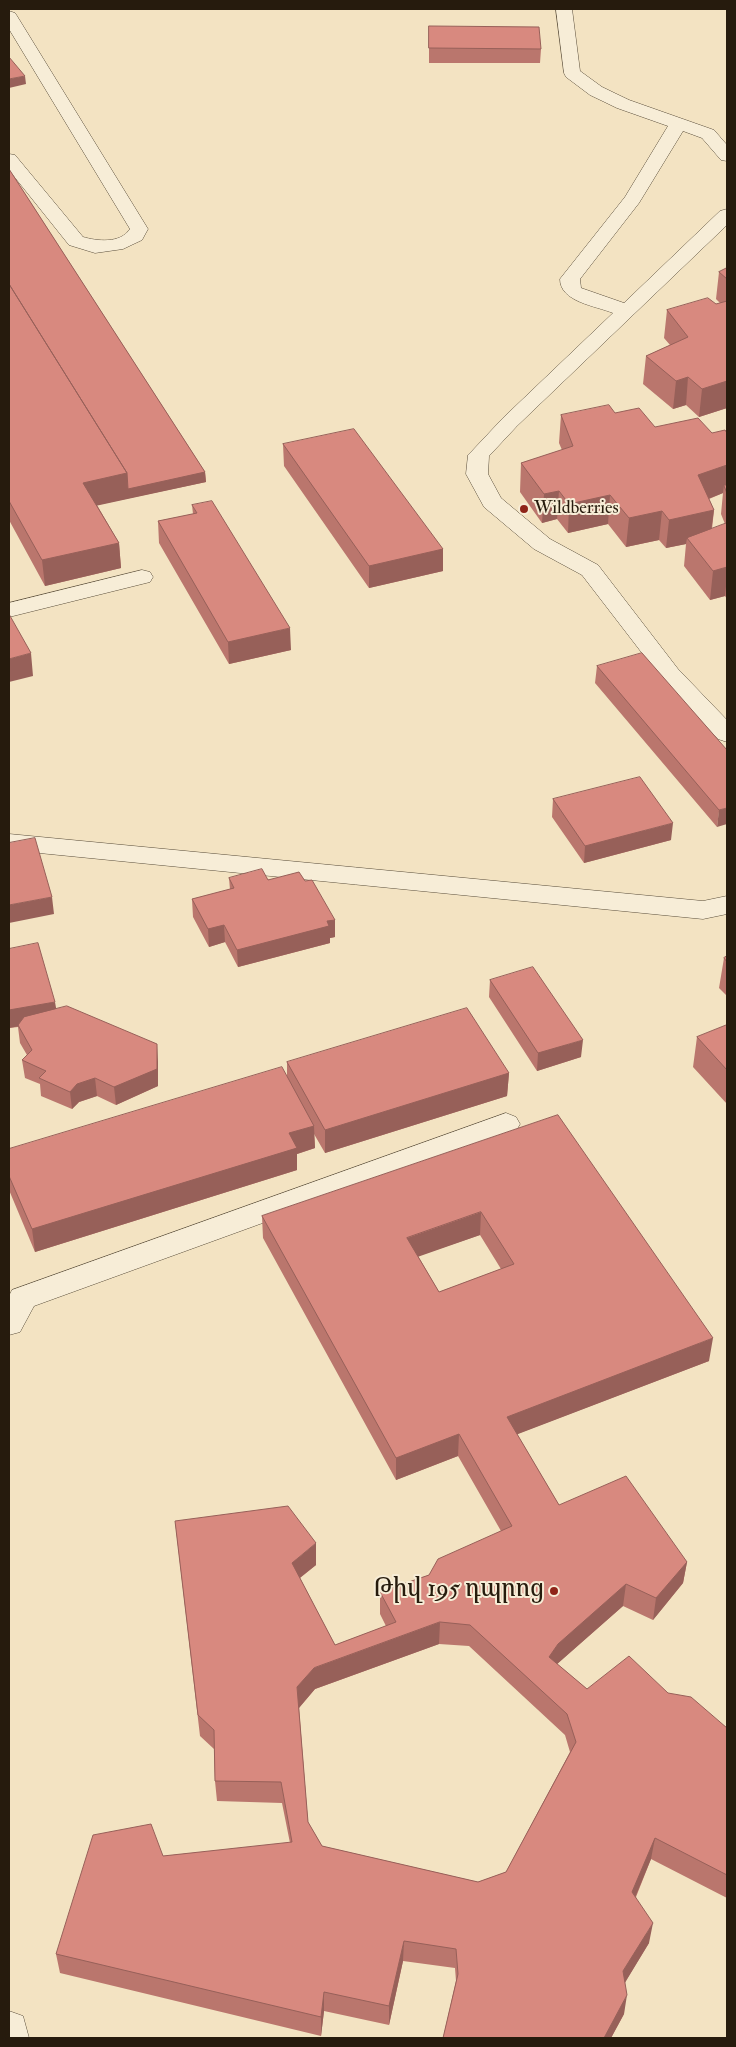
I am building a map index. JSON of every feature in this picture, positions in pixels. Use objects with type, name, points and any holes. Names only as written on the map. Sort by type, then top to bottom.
[{"type":"lane","points":[[564,9],[572,73],[596,91],[623,104],[708,134],[727,135]]},
{"type":"lane","points":[[9,16],[139,229],[135,236],[123,243],[95,247],[76,241],[9,159]]},
{"type":"lane","points":[[625,310],[574,292],[570,286],[570,279],[633,199],[678,123]]},
{"type":"lane","points":[[708,134],[727,156]]},
{"type":"lane","points":[[727,215],[625,310],[479,455],[477,474],[492,502],[542,544],[590,570],[670,674],[727,734]]},
{"type":"lane","points":[[9,610],[142,577]]},
{"type":"lane","points":[[9,842],[703,910],[727,905]]},
{"type":"lane","points":[[9,1323],[23,1298],[506,1124]]},
{"type":"lane","points":[[9,2030],[10,2038]]},
{"type":"building","points":[[429,26],[539,27],[541,49],[429,48]]},
{"type":"building","points":[[9,57],[25,76],[9,79]]},
{"type":"building","points":[[9,169],[205,472],[128,489],[127,473],[9,284]]},
{"type":"building","points":[[727,268],[727,279],[719,272]]},
{"type":"building","points":[[9,284],[127,473],[83,483],[119,543],[42,560],[9,501]]},
{"type":"building","points":[[708,298],[716,304],[727,301],[727,381],[702,389],[688,377],[676,381],[646,356],[688,337],[667,310]]},
{"type":"building","points":[[609,405],[615,413],[639,408],[655,427],[698,418],[712,433],[725,430],[727,433],[727,465],[698,475],[714,510],[669,520],[662,511],[629,518],[610,495],[569,504],[559,491],[544,494],[521,463],[573,446],[561,415]]},
{"type":"building","points":[[354,429],[443,549],[369,566],[283,444]]},
{"type":"building","points":[[212,501],[290,628],[228,642],[158,521],[197,513],[192,505]]},
{"type":"building","points":[[727,523],[727,567],[713,571],[687,538]]},
{"type":"building","points":[[9,614],[31,653],[9,659]]},
{"type":"building","points":[[642,653],[727,750],[727,808],[719,810],[597,666]]},
{"type":"building","points":[[640,777],[673,823],[585,846],[553,799]]},
{"type":"building","points":[[35,838],[52,897],[9,905],[9,843]]},
{"type":"building","points":[[262,869],[268,880],[299,872],[305,881],[312,880],[335,920],[327,921],[329,926],[237,950],[224,925],[208,929],[192,899],[234,888],[229,878]]},
{"type":"building","points":[[38,943],[55,1002],[9,1010],[9,949]]},
{"type":"building","points":[[533,967],[583,1040],[538,1053],[490,980]]},
{"type":"building","points":[[67,1006],[157,1044],[157,1069],[114,1087],[95,1078],[77,1084],[70,1092],[39,1078],[46,1071],[22,1060],[32,1050],[18,1025],[24,1017]]},
{"type":"building","points":[[467,1008],[509,1073],[325,1130],[287,1062]]},
{"type":"building","points":[[727,1025],[727,1070],[697,1037]]},
{"type":"building","points":[[282,1067],[314,1126],[289,1133],[297,1148],[32,1229],[9,1176],[9,1149]]},
{"type":"building","name":"Թիվ 195 դպրոց","points":[[558,1115],[713,1338],[507,1417],[559,1505],[626,1476],[687,1562],[656,1598],[626,1584],[558,1644],[549,1657],[587,1689],[629,1656],[668,1693],[691,1697],[727,1728],[727,1875],[655,1838],[632,1892],[653,1923],[623,1971],[627,1995],[604,2038],[443,2038],[458,1974],[456,1949],[404,1941],[389,2006],[324,1992],[321,2017],[56,1954],[93,1835],[151,1824],[163,1856],[292,1842],[281,1782],[215,1781],[214,1730],[198,1715],[175,1521],[288,1506],[316,1543],[292,1563],[335,1645],[396,1622],[380,1592],[429,1575],[438,1559],[512,1526],[459,1434],[396,1458],[262,1216]],"holes":[[[481,1212],[514,1264],[439,1292],[407,1238]],[[440,1622],[470,1625],[567,1714],[576,1742],[506,1872],[478,1882],[322,1846],[308,1822],[297,1687],[314,1668]]]},
{"type":"place","name":"Wildberries","points":[[524,509]]},
{"type":"place","name":"Թիվ 195 դպրոց","points":[[554,1591]]}]
